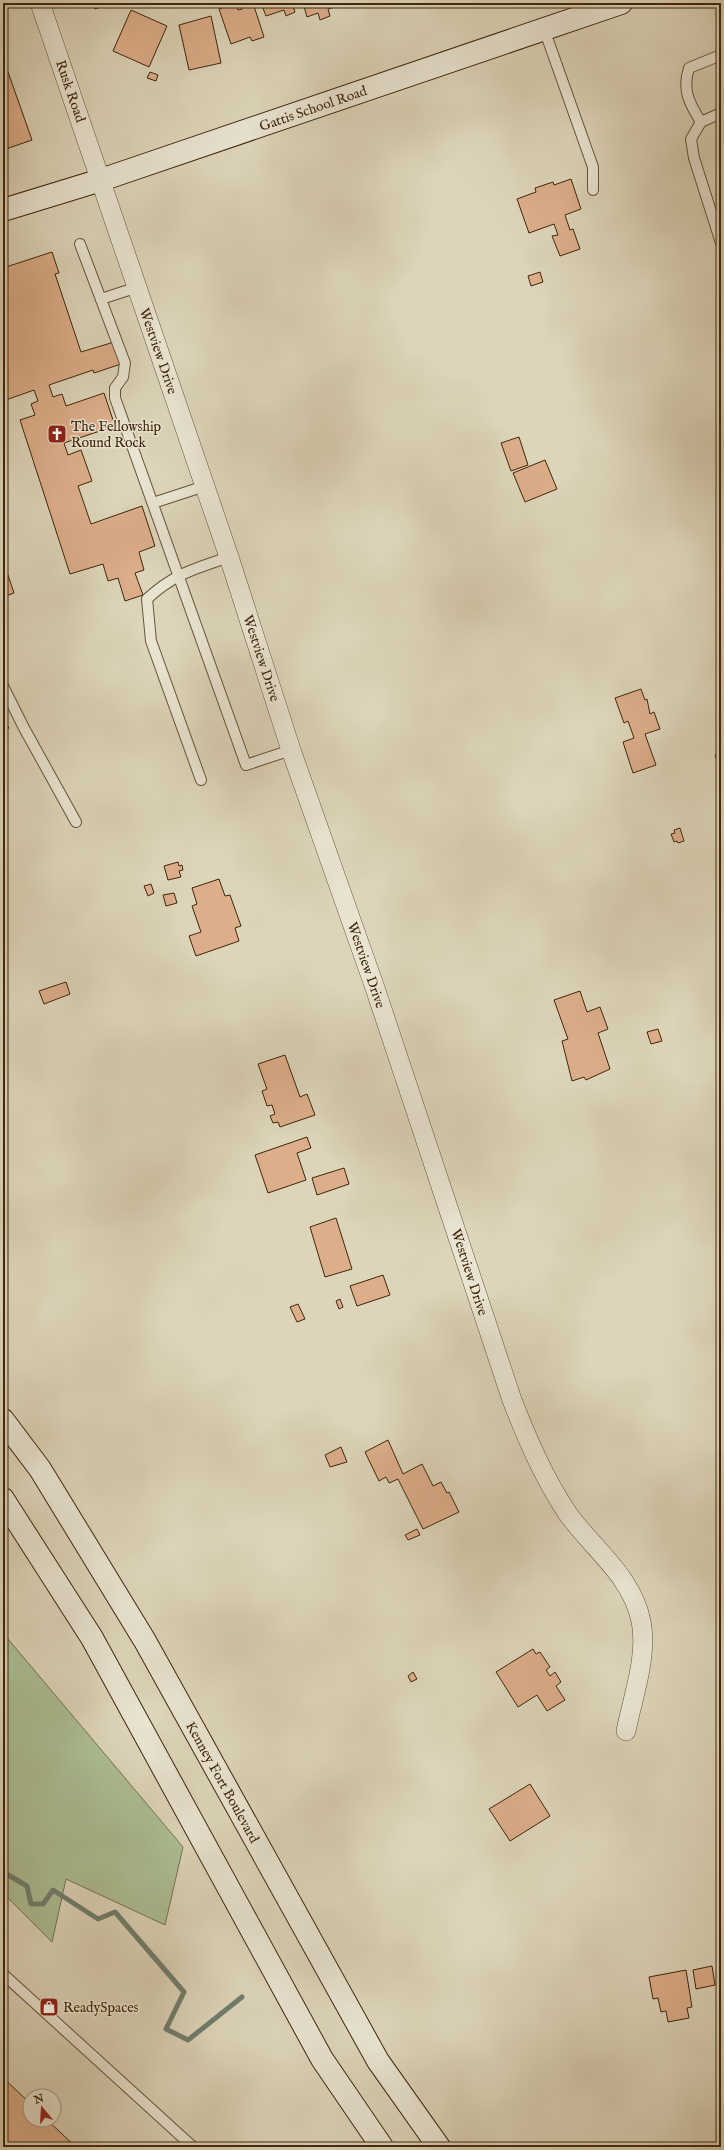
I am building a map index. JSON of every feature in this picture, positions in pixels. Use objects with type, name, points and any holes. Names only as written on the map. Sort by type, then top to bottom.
[{"type":"main road","name":"Gattis School Road","points":[[3,210],[101,180],[621,3]]},
{"type":"main road","name":"Kenney Fort Boulevard","points":[[3,1420],[40,1469],[145,1641],[378,2061],[438,2147]]},
{"type":"main road","points":[[3,1499],[92,1638],[322,2059],[382,2147]]},
{"type":"street","name":"Rusk Road","points":[[40,3],[101,180]]},
{"type":"street","name":"Westview Drive","points":[[101,180],[229,557],[291,750],[375,988],[512,1400],[531,1449],[550,1486],[569,1516],[619,1574],[636,1605],[641,1621],[643,1641],[641,1660],[626,1731]]},
{"type":"lane","points":[[544,30],[593,167],[593,190]]},
{"type":"lane","points":[[701,122],[690,104],[685,81],[689,68],[721,55]]},
{"type":"lane","points":[[721,113],[701,122],[691,139],[694,158],[721,243]]},
{"type":"lane","points":[[80,244],[125,363],[123,377],[114,388],[115,398],[246,765],[291,750]]},
{"type":"lane","points":[[101,299],[138,288]]},
{"type":"lane","points":[[153,503],[205,486]]},
{"type":"lane","points":[[201,780],[151,641],[148,599],[178,574],[229,557]]},
{"type":"lane","points":[[3,686],[24,728],[76,822]]},
{"type":"lane","points":[[3,1974],[193,2147]]},
{"type":"green space","points":[[3,1633],[183,1847],[165,1925],[66,1879],[52,1942],[3,1893]]},
{"type":"building","points":[[93,3],[111,3],[95,9]]},
{"type":"building","points":[[236,3],[238,10],[242,9],[241,6],[253,3],[264,37],[252,41],[250,37],[231,44],[219,9]]},
{"type":"building","points":[[261,3],[297,3],[297,5],[293,6],[295,12],[286,16],[284,10],[266,16]]},
{"type":"building","points":[[303,3],[337,3],[338,6],[328,9],[330,16],[320,20],[318,13],[307,17]]},
{"type":"building","points":[[131,10],[167,26],[149,67],[113,51]]},
{"type":"building","points":[[211,16],[221,63],[189,70],[179,25]]},
{"type":"building","points":[[8,72],[32,140],[3,150],[3,73]]},
{"type":"building","points":[[150,72],[158,75],[156,81],[147,78]]},
{"type":"building","points":[[571,179],[581,209],[565,215],[570,230],[573,229],[580,249],[560,256],[552,236],[558,235],[554,224],[529,233],[517,199],[536,192],[535,188],[553,182],[554,185]]},
{"type":"building","name":"The Fellowship Round Rock","points":[[52,252],[59,273],[55,274],[81,352],[114,342],[121,364],[94,373],[93,370],[49,385],[53,397],[62,394],[66,406],[104,393],[115,426],[64,443],[68,455],[81,450],[92,481],[78,486],[91,524],[142,506],[155,546],[139,552],[144,570],[135,573],[143,595],[125,601],[118,578],[108,581],[103,564],[70,574],[20,420],[35,415],[31,404],[38,401],[34,390],[3,401],[3,268]]},
{"type":"building","points":[[540,272],[543,282],[531,286],[528,276]]},
{"type":"building","points":[[519,437],[528,465],[511,471],[501,443]]},
{"type":"building","points":[[545,460],[557,489],[525,502],[513,473]]},
{"type":"building","points":[[3,560],[14,593],[3,597]]},
{"type":"building","points":[[641,689],[645,700],[647,699],[650,714],[654,712],[660,729],[645,734],[656,765],[633,773],[623,742],[634,738],[628,721],[624,723],[615,698]]},
{"type":"building","points":[[721,754],[721,760],[717,761],[715,755]]},
{"type":"building","points":[[680,828],[684,841],[678,843],[677,841],[674,842],[671,834],[675,833],[674,830]]},
{"type":"building","points":[[178,862],[179,866],[182,865],[183,870],[179,871],[181,877],[168,880],[164,866]]},
{"type":"building","points":[[219,879],[225,896],[230,895],[241,926],[235,928],[239,941],[196,956],[189,936],[201,932],[192,906],[197,904],[192,888]]},
{"type":"building","points":[[151,884],[154,893],[148,896],[144,886]]},
{"type":"building","points":[[174,893],[177,903],[166,906],[163,895]]},
{"type":"building","points":[[66,982],[70,994],[44,1004],[39,991]]},
{"type":"building","points":[[580,991],[587,1012],[600,1007],[608,1029],[598,1033],[610,1069],[586,1080],[584,1077],[572,1081],[562,1041],[568,1039],[554,1000]]},
{"type":"building","points":[[658,1029],[662,1041],[651,1044],[647,1032]]},
{"type":"building","points":[[285,1055],[300,1097],[307,1094],[315,1115],[280,1127],[278,1122],[273,1123],[270,1116],[275,1114],[272,1105],[267,1106],[262,1091],[267,1089],[258,1064]]},
{"type":"building","points":[[307,1137],[311,1148],[297,1153],[306,1180],[268,1193],[255,1155]]},
{"type":"building","points":[[344,1168],[349,1184],[317,1195],[312,1178]]},
{"type":"building","points":[[336,1218],[352,1269],[325,1277],[310,1227]]},
{"type":"building","points":[[383,1275],[390,1295],[357,1306],[350,1286]]},
{"type":"building","points":[[340,1299],[343,1307],[339,1309],[336,1301]]},
{"type":"building","points":[[298,1304],[305,1319],[297,1322],[290,1307]]},
{"type":"building","points":[[388,1440],[403,1474],[422,1464],[433,1486],[441,1482],[447,1493],[449,1492],[459,1512],[423,1529],[398,1479],[389,1483],[386,1477],[379,1481],[365,1452]]},
{"type":"building","points":[[341,1447],[347,1462],[330,1467],[325,1455]]},
{"type":"building","points":[[417,1529],[420,1535],[408,1540],[405,1535]]},
{"type":"building","points":[[533,1649],[536,1654],[540,1652],[550,1667],[546,1670],[550,1676],[555,1672],[561,1682],[556,1686],[565,1700],[547,1711],[537,1695],[518,1707],[496,1672]]},
{"type":"building","points":[[413,1672],[417,1679],[411,1682],[408,1676]]},
{"type":"building","points":[[530,1784],[550,1816],[510,1841],[489,1809]]},
{"type":"building","points":[[712,1966],[715,1985],[696,1989],[693,1970]]},
{"type":"building","points":[[686,1970],[692,2007],[687,2008],[689,2018],[668,2022],[666,2011],[661,2012],[658,1998],[653,1999],[649,1977]]},
{"type":"building","points":[[3,2078],[22,2096],[22,2128],[56,2128],[76,2147],[3,2147]]},
{"type":"waterway","points":[[3,1872],[27,1886],[31,1904],[43,1904],[53,1890],[98,1919],[115,1912],[184,1992],[166,2029],[188,2040],[242,1997]]},
{"type":"place","name":"The Fellowship Round Rock","points":[[57,434]]},
{"type":"place","name":"ReadySpaces","points":[[49,2007]]}]
